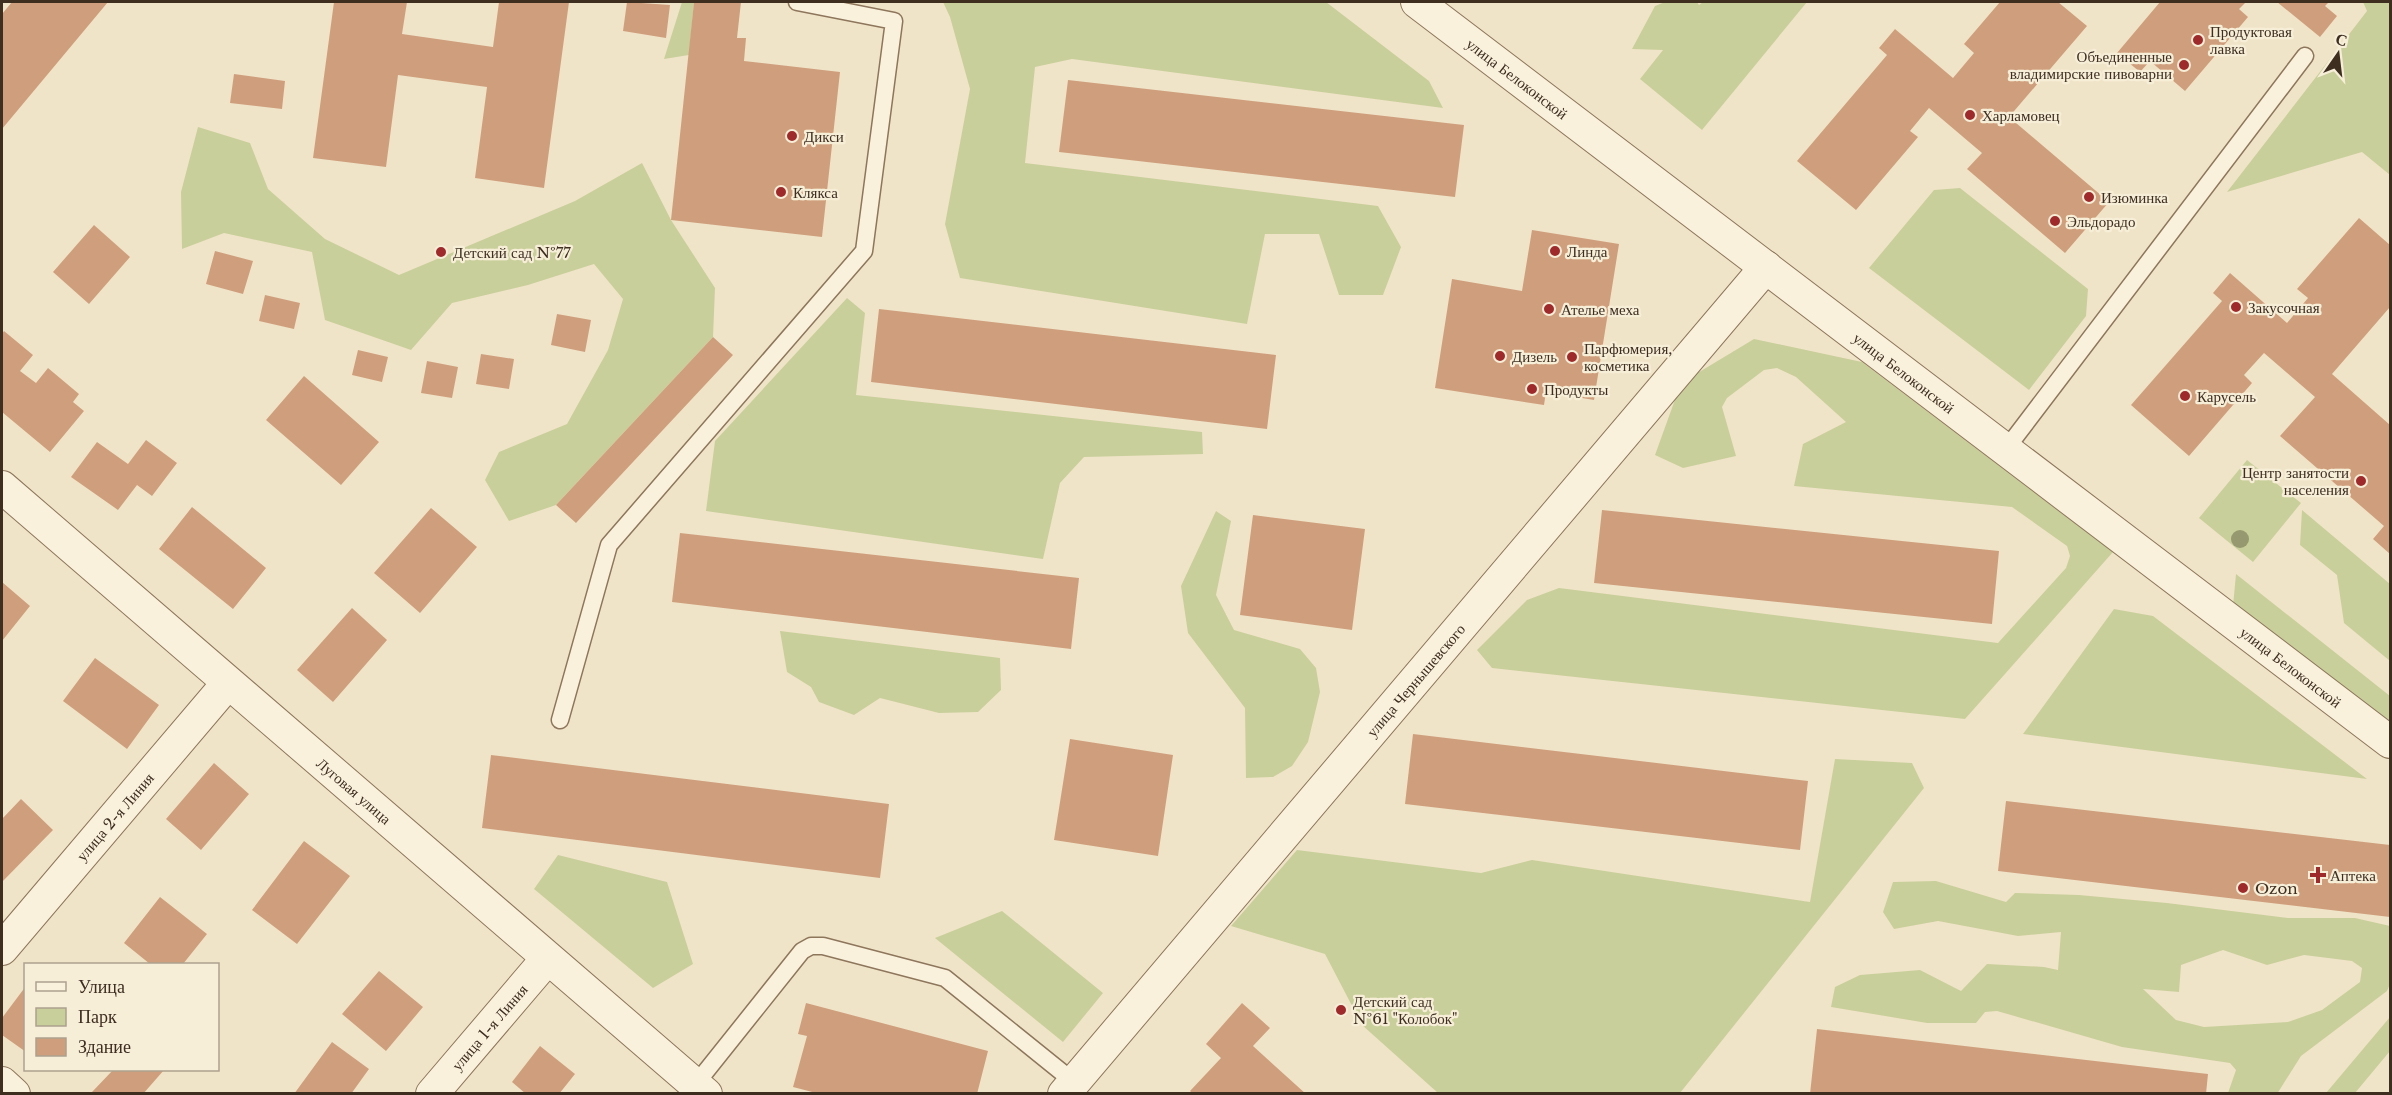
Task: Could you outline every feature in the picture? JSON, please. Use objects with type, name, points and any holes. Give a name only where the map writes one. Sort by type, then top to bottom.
[{"type":"street","name":"улица Белоконской","points":[[1417,2],[2391,742]]},
{"type":"street","name":"улица Чернышевского","points":[[1069,1088],[1766,267]]},
{"type":"street","name":"Луговая улица","points":[[2,487],[700,1089]]},
{"type":"street","name":"улица 2-я Линия","points":[[2,949],[228,683]]},
{"type":"street","name":"улица 1-я Линия","points":[[432,1094],[547,959]]},
{"type":"street","points":[[2,1083],[14,1094]]},
{"type":"lane","points":[[560,720],[609,545],[864,251],[894,21],[797,2]]},
{"type":"lane","points":[[2006,449],[2305,56]]},
{"type":"lane","points":[[700,1089],[802,951],[811,946],[823,946],[945,978],[1069,1088]]},
{"type":"green space","points":[[682,2],[694,2],[689,55],[664,59]]},
{"type":"green space","points":[[943,2],[1326,2],[1429,81],[1443,108],[1072,59],[1035,67],[1025,163],[1378,206],[1401,247],[1383,295],[1339,295],[1319,234],[1265,234],[1247,324],[960,278],[945,224],[970,89],[950,17]]},
{"type":"green space","points":[[1665,2],[1697,2],[1699,5],[1703,2],[1807,2],[1702,130],[1640,79],[1663,50],[1632,49],[1655,6]]},
{"type":"green space","points":[[2363,2],[2390,2],[2390,175],[2362,152],[2227,192],[2367,11]]},
{"type":"green space","points":[[198,127],[250,143],[268,189],[325,239],[399,275],[575,201],[642,163],[671,220],[715,288],[713,337],[556,505],[509,521],[485,480],[499,452],[567,424],[608,350],[623,299],[594,264],[528,285],[452,303],[411,350],[325,320],[312,252],[224,233],[182,249],[181,192]]},
{"type":"green space","points":[[1960,188],[2088,289],[2086,316],[2029,390],[1869,268],[1934,190]]},
{"type":"green space","points":[[847,298],[865,313],[856,395],[1202,432],[1203,454],[1084,457],[1060,483],[1043,559],[706,511],[715,441]]},
{"type":"green space","points":[[1754,339],[1862,362],[2113,552],[1965,719],[1492,668],[1477,650],[1527,600],[1559,588],[1998,643],[2066,568],[2070,556],[2067,546],[2012,507],[1794,486],[1803,444],[1846,422],[1796,377],[1777,368],[1764,370],[1727,398],[1722,407],[1736,456],[1683,468],[1655,455],[1681,383]]},
{"type":"green space","points":[[2247,460],[2301,503],[2253,562],[2199,518]]},
{"type":"green space","points":[[2302,510],[2390,584],[2390,661],[2344,623],[2337,575],[2300,545]]},
{"type":"green space","points":[[1216,511],[1231,521],[1216,595],[1234,630],[1300,649],[1316,668],[1320,692],[1308,742],[1292,766],[1273,777],[1246,778],[1245,708],[1188,633],[1181,586]]},
{"type":"green space","points":[[2236,574],[2390,696],[2390,721],[2233,606]]},
{"type":"green space","points":[[2114,609],[2153,616],[2367,779],[2023,734]]},
{"type":"green space","points":[[780,631],[1000,658],[1001,690],[978,712],[939,713],[880,698],[854,715],[819,702],[811,687],[787,672]]},
{"type":"green space","points":[[1835,759],[1912,763],[1924,788],[1680,1093],[1438,1093],[1362,1025],[1325,954],[1231,926],[1297,850],[1481,873],[1532,860],[1810,902]]},
{"type":"green space","points":[[558,855],[667,882],[693,964],[653,988],[534,889]]},
{"type":"green space","points":[[1936,881],[2006,902],[2015,893],[2079,895],[2288,918],[2355,918],[2390,926],[2390,984],[2387,991],[2301,1056],[2277,1094],[2228,1093],[2236,1070],[2230,1063],[2122,1047],[1997,1011],[1985,1012],[1976,1023],[1927,1023],[1831,1007],[1835,987],[1860,975],[1920,970],[1961,991],[1987,964],[2044,967],[2058,970],[2061,932],[2018,936],[1938,921],[1894,929],[1883,912],[1893,882]],"holes":[[[2223,950],[2267,965],[2304,955],[2352,961],[2362,968],[2360,982],[2322,1010],[2288,1022],[2204,1027],[2176,1020],[2143,989],[2179,992],[2181,965]]]},
{"type":"green space","points":[[1002,911],[1103,993],[1063,1042],[935,938]]},
{"type":"green space","points":[[2390,1017],[2390,1051],[2355,1093],[2326,1093]]},
{"type":"building","points":[[12,2],[108,2],[2,129],[2,14]]},
{"type":"building","points":[[334,2],[407,2],[402,34],[493,47],[499,2],[569,2],[544,188],[475,178],[487,87],[398,75],[386,167],[313,158]]},
{"type":"building","points":[[627,2],[670,5],[666,38],[623,31]]},
{"type":"building","points":[[694,2],[741,2],[737,38],[746,38],[744,61],[840,72],[822,237],[671,220]]},
{"type":"building","points":[[2000,2],[2058,2],[2087,26],[2009,117],[2109,202],[2065,253],[1967,169],[1982,153],[1929,108],[1910,131],[1918,137],[1856,210],[1797,161],[1887,55],[1879,48],[1895,29],[1953,78],[1974,53],[1964,44]]},
{"type":"building","points":[[2160,2],[2246,2],[2239,9],[2248,17],[2185,91],[2150,61],[2140,72],[2117,53]]},
{"type":"building","points":[[2277,2],[2329,2],[2325,6],[2337,16],[2320,37]]},
{"type":"building","points":[[234,74],[285,81],[282,109],[230,103]]},
{"type":"building","points":[[1068,80],[1464,125],[1455,197],[1059,152]]},
{"type":"building","points":[[2359,218],[2390,245],[2390,307],[2332,374],[2390,425],[2390,554],[2373,539],[2384,526],[2280,436],[2315,397],[2264,353],[2244,375],[2252,383],[2189,456],[2131,405],[2222,301],[2213,293],[2230,273],[2287,323],[2308,298],[2297,289]]},
{"type":"building","points":[[94,225],[130,257],[89,304],[53,272]]},
{"type":"building","points":[[1532,230],[1619,244],[1594,400],[1546,392],[1544,405],[1435,388],[1452,279],[1522,291]]},
{"type":"building","points":[[215,251],[253,261],[243,294],[206,284]]},
{"type":"building","points":[[265,295],[300,303],[294,329],[259,321]]},
{"type":"building","points":[[879,309],[1276,355],[1267,429],[871,382]]},
{"type":"building","points":[[557,314],[591,320],[585,352],[551,345]]},
{"type":"building","points":[[4,331],[33,355],[20,371],[36,383],[48,368],[79,394],[73,402],[84,411],[50,452],[2,412],[2,334]]},
{"type":"building","points":[[713,337],[733,355],[576,523],[556,505]]},
{"type":"building","points":[[358,350],[388,357],[382,382],[352,375]]},
{"type":"building","points":[[481,354],[514,359],[509,389],[476,384]]},
{"type":"building","points":[[427,361],[458,367],[452,398],[421,393]]},
{"type":"building","points":[[304,376],[379,442],[341,485],[266,420]]},
{"type":"building","points":[[146,440],[177,463],[152,496],[137,485],[118,510],[71,477],[97,442],[128,464]]},
{"type":"building","points":[[192,507],[266,568],[233,609],[159,549]]},
{"type":"building","points":[[431,508],[477,547],[420,613],[374,573]]},
{"type":"building","points":[[1602,510],[1999,551],[1992,624],[1594,583]]},
{"type":"building","points":[[1253,515],[1365,529],[1352,630],[1240,615]]},
{"type":"building","points":[[680,533],[1079,578],[1071,649],[672,602]]},
{"type":"building","points":[[2,582],[30,606],[2,641]]},
{"type":"building","points":[[352,608],[387,640],[333,702],[297,670]]},
{"type":"building","points":[[95,658],[159,705],[127,749],[63,701]]},
{"type":"building","points":[[1413,734],[1808,781],[1800,850],[1405,804]]},
{"type":"building","points":[[1070,739],[1173,755],[1158,856],[1054,840]]},
{"type":"building","points":[[491,755],[889,804],[880,878],[482,828]]},
{"type":"building","points":[[214,763],[249,794],[201,850],[166,819]]},
{"type":"building","points":[[21,799],[53,830],[2,882],[2,819]]},
{"type":"building","points":[[2006,801],[2390,845],[2390,917],[1998,871]]},
{"type":"building","points":[[304,841],[350,876],[297,944],[252,910]]},
{"type":"building","points":[[160,897],[207,934],[184,963],[149,963],[124,943]]},
{"type":"building","points":[[379,971],[423,1007],[386,1051],[342,1014]]},
{"type":"building","points":[[24,989],[24,1051],[2,1035],[2,1018]]},
{"type":"building","points":[[806,1003],[988,1051],[977,1094],[820,1094],[793,1087],[807,1036],[798,1034]]},
{"type":"building","points":[[1242,1003],[1270,1028],[1253,1046],[1306,1094],[1193,1094],[1190,1091],[1221,1058],[1206,1044]]},
{"type":"building","points":[[1817,1029],[2208,1074],[2206,1094],[1810,1094]]},
{"type":"building","points":[[332,1042],[369,1069],[351,1094],[294,1094]]},
{"type":"building","points":[[540,1046],[575,1074],[559,1094],[526,1094],[512,1082]]},
{"type":"building","points":[[112,1071],[163,1071],[143,1094],[94,1094],[92,1092]]},
{"type":"place","name":"Продуктовая лавка","points":[[2198,40]]},
{"type":"place","name":"Объединенные владимирские пивоварни","points":[[2184,65]]},
{"type":"place","name":"Харламовец","points":[[1970,115]]},
{"type":"place","name":"Дикси","points":[[792,136]]},
{"type":"place","name":"Клякса","points":[[781,192]]},
{"type":"place","name":"Изюминка","points":[[2089,197]]},
{"type":"place","name":"Эльдорадо","points":[[2055,221]]},
{"type":"place","name":"Линда","points":[[1555,251]]},
{"type":"place","name":"Детский сад №77","points":[[441,252]]},
{"type":"place","name":"Закусочная","points":[[2236,307]]},
{"type":"place","name":"Ателье меха","points":[[1549,309]]},
{"type":"place","name":"Дизель","points":[[1500,356]]},
{"type":"place","name":"Парфюмерия, косметика","points":[[1572,357]]},
{"type":"place","name":"Продукты","points":[[1532,389]]},
{"type":"place","name":"Карусель","points":[[2185,396]]},
{"type":"place","name":"Центр занятости населения","points":[[2361,481]]},
{"type":"place","name":"Аптека","points":[[2318,875]]},
{"type":"place","name":"Ozon","points":[[2243,888]]},
{"type":"place","name":"Детский сад №61 \"Колобок\"","points":[[1341,1010]]}]
